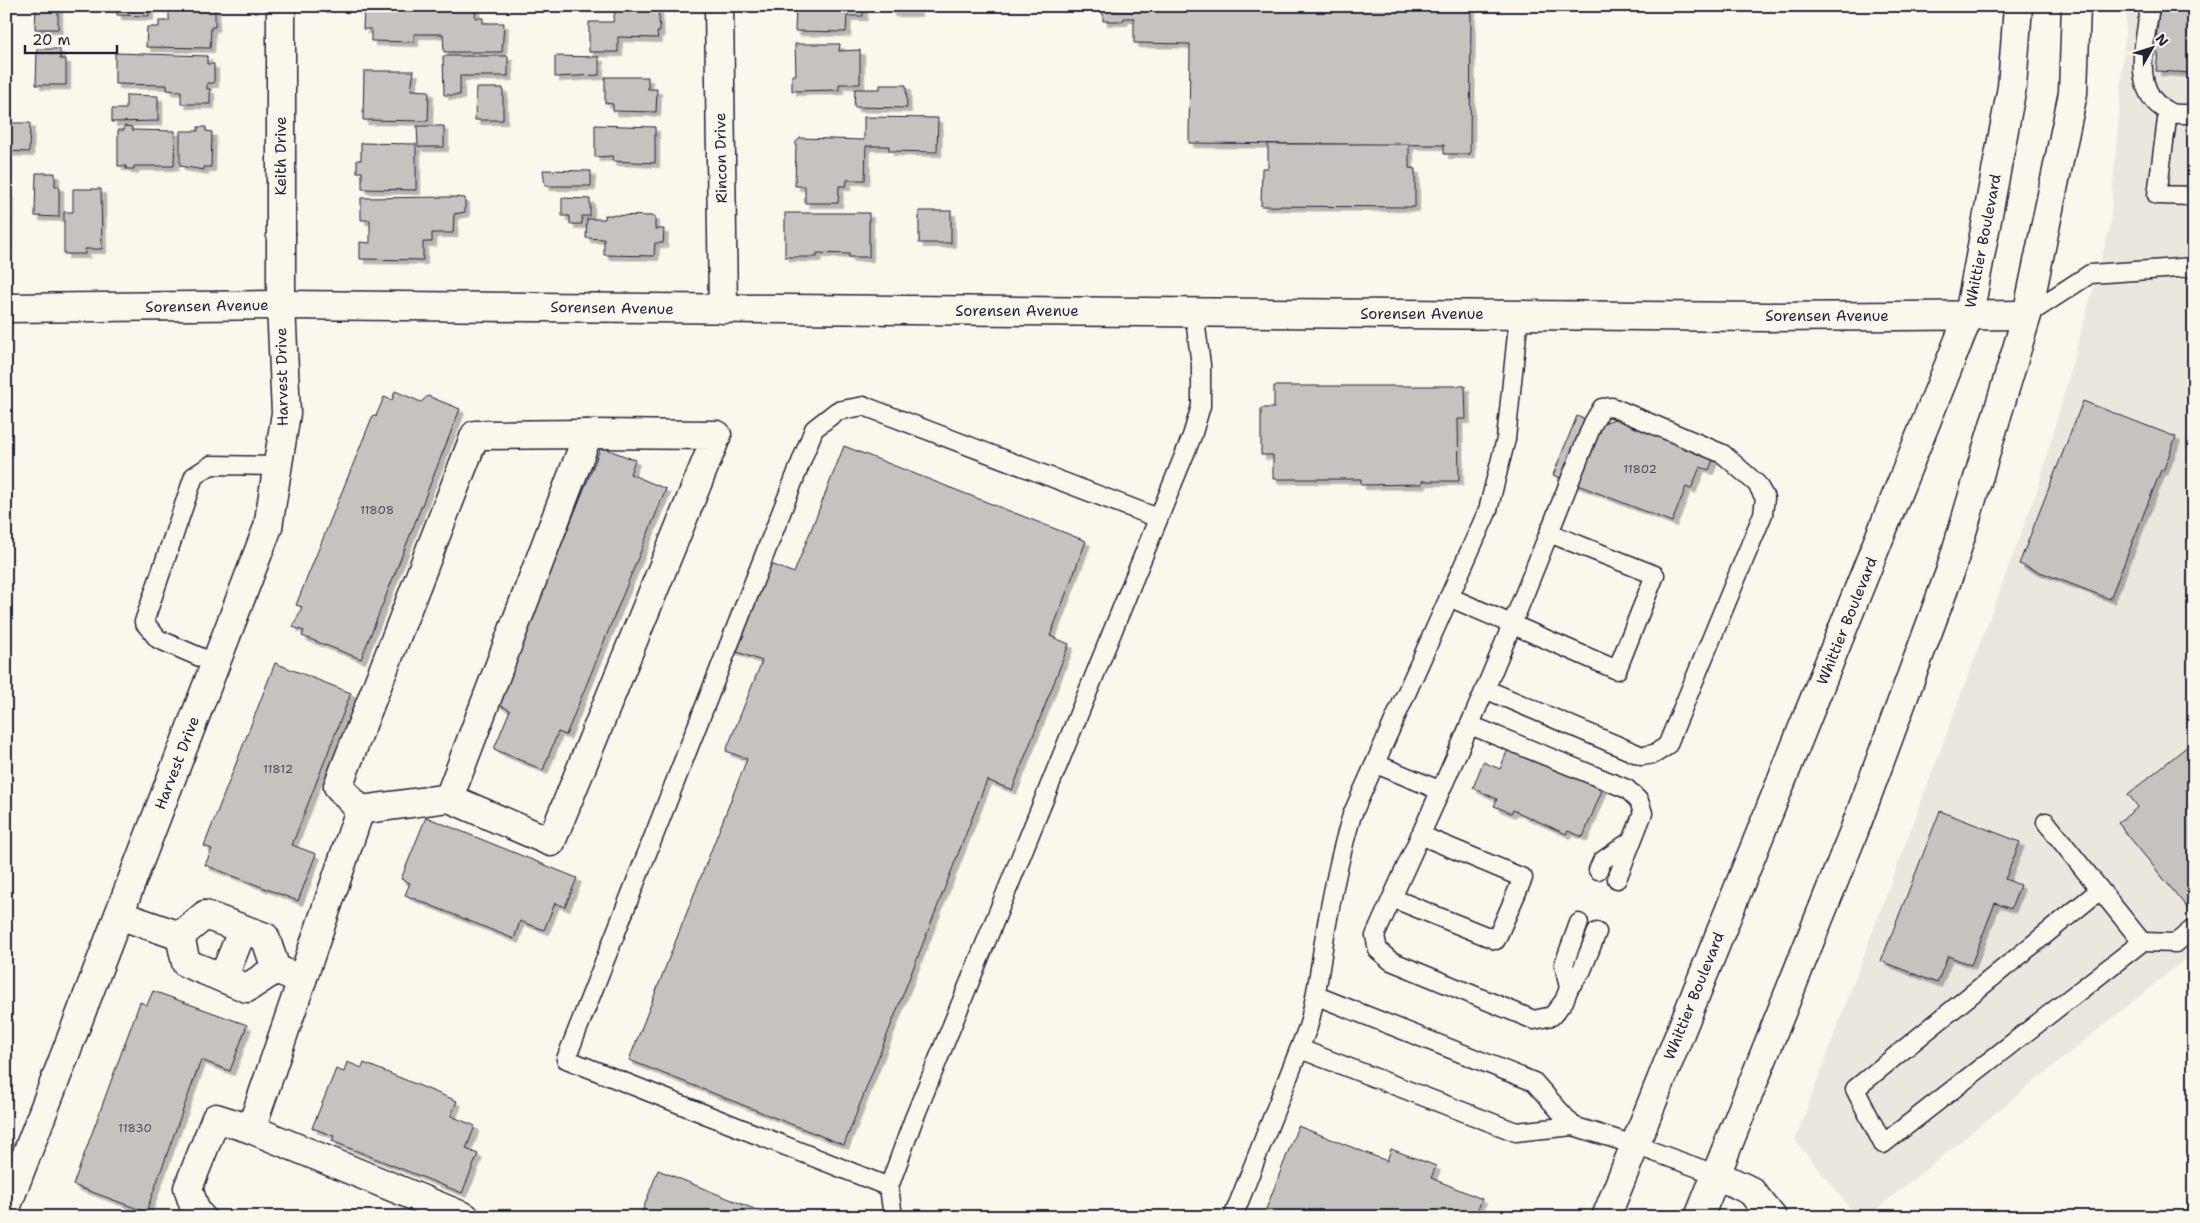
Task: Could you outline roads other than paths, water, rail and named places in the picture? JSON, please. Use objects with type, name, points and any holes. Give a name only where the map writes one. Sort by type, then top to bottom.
[{"type":"street","name":"Keith Drive","points":[[281,6],[281,305]]},
{"type":"street","name":"Rincon Drive","points":[[719,6],[723,309]]},
{"type":"street","name":"Whittier Boulevard","points":[[1606,1217],[1969,315],[2012,87],[2018,6]]},
{"type":"street","points":[[1699,1217],[1854,831],[1918,664],[1950,572],[2027,315],[2073,93],[2076,6]]},
{"type":"street","name":"Sorensen Avenue","points":[[6,308],[281,305],[1519,315],[2027,315]]},
{"type":"street","name":"Harvest Drive","points":[[6,1208],[268,527],[286,413],[281,305]]},
{"type":"street","points":[[449,798],[588,434]]},
{"type":"street","points":[[475,435],[717,435],[551,842],[449,798],[360,810],[338,786],[475,435]]},
{"type":"street","points":[[250,1129],[360,810]]},
{"type":"street","points":[[119,915],[180,936]]},
{"type":"street","points":[[180,936],[205,916],[243,929],[265,937],[276,969],[302,980]]},
{"type":"street","points":[[223,978],[243,929]]},
{"type":"street","points":[[180,936],[186,962],[247,988],[276,969]]},
{"type":"street","points":[[201,1217],[196,1212],[188,1188],[216,1118],[250,1129],[465,1217]]},
{"type":"street","points":[[1715,1174],[1752,1191],[1772,1217]]},
{"type":"lane","points":[[2150,6],[2143,79],[2152,100],[2168,112],[2194,114]]},
{"type":"lane","points":[[2168,112],[2157,195],[2194,196]]},
{"type":"lane","points":[[2027,315],[2090,274],[2194,268]]},
{"type":"lane","points":[[893,1217],[889,1187],[913,1121],[1192,436],[1201,406],[1202,365],[1194,312]]},
{"type":"lane","points":[[1233,1217],[1300,1049],[1317,996],[1325,936],[1341,852],[1352,814],[1488,510],[1498,478],[1506,439],[1519,315]]},
{"type":"lane","points":[[889,1187],[566,1059],[814,429],[837,411],[864,406],[1158,518]]},
{"type":"lane","points":[[1485,689],[1642,756],[1654,754],[1667,746],[1763,514],[1765,498],[1757,484],[1723,454],[1612,407],[1602,408],[1593,423],[1470,725],[1439,790],[1375,936],[1378,950],[1391,961],[1534,1020],[1552,1016],[1564,1001],[1569,988],[1582,970],[1597,932]]},
{"type":"lane","points":[[216,664],[158,639],[144,622],[194,476],[211,465],[278,466]]},
{"type":"lane","points":[[1449,598],[1617,670],[1655,575],[1548,533]]},
{"type":"lane","points":[[1470,725],[1627,789],[1639,801],[1642,813],[1617,879]]},
{"type":"lane","points":[[1376,764],[1439,790]]},
{"type":"lane","points":[[2046,822],[2142,942]]},
{"type":"lane","points":[[1392,898],[1496,940],[1523,878],[1420,835]]},
{"type":"lane","points":[[1598,870],[1602,861],[1632,840]]},
{"type":"lane","points":[[2100,890],[1855,1089],[1883,1144],[2142,942],[2176,943],[2194,928]]},
{"type":"lane","points":[[1569,988],[1564,964],[1579,923]]},
{"type":"lane","points":[[1317,996],[1534,1082],[1573,1126]]},
{"type":"lane","points":[[1300,1049],[1516,1132],[1573,1126],[1635,1145],[1715,1174]]}]
